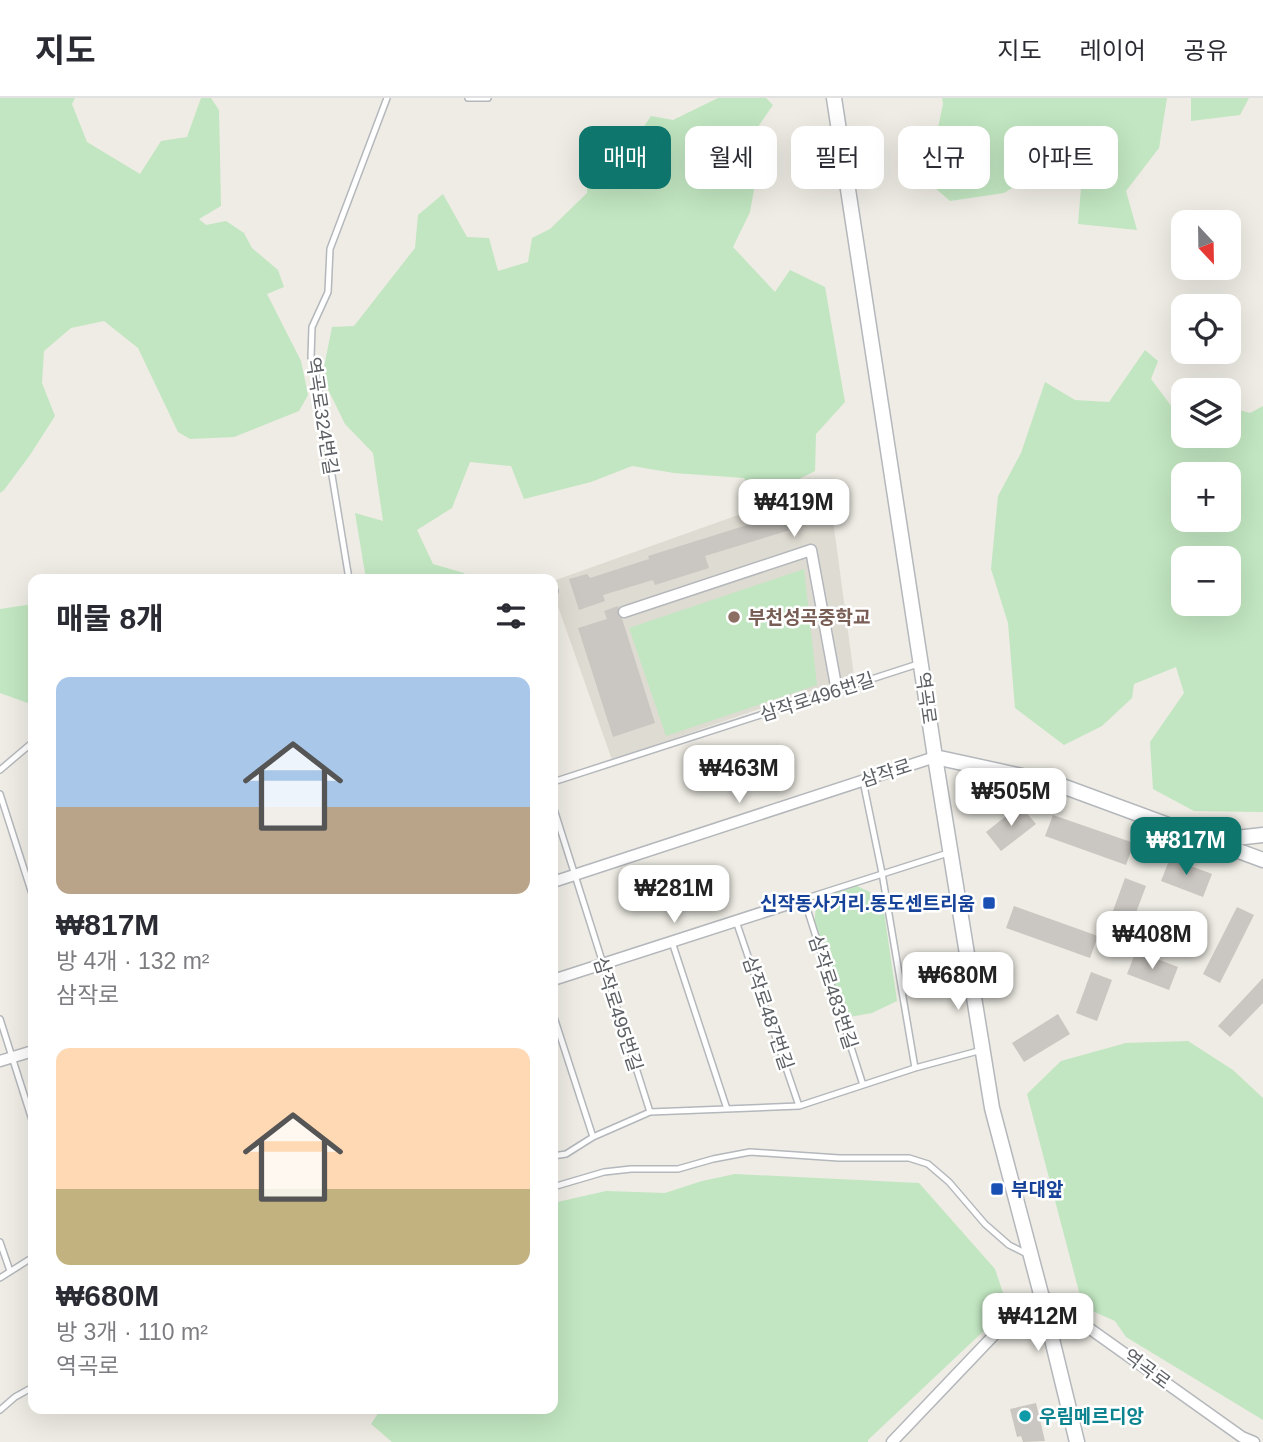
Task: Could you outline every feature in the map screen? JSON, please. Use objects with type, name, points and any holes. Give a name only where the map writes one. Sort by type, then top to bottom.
[{"type":"street","name":"역곡로","points":[[834,98],[992,1108],[1077,1442]]},
{"type":"street","points":[[624,612],[811,550],[836,691]]},
{"type":"street","name":"삼작로","points":[[558,880],[935,757],[1065,787],[1213,841],[1263,835]]},
{"type":"street","points":[[1213,841],[1263,860]]},
{"type":"street","points":[[558,978],[804,899]]},
{"type":"street","points":[[0,1061],[28,1052]]},
{"type":"street","name":"역곡로","points":[[1041,1294],[1242,1437],[1254,1442]]},
{"type":"street","points":[[892,1442],[1016,1313],[1041,1294]]},
{"type":"lane","name":"역곡로324번길","points":[[348,574],[323,406],[311,356],[312,327],[328,292],[330,249],[387,98]]},
{"type":"lane","points":[[468,98],[488,98]]},
{"type":"lane","name":"삼작로496번길","points":[[558,780],[921,663]]},
{"type":"lane","points":[[0,770],[28,746]]},
{"type":"lane","points":[[863,781],[882,873],[915,1068]]},
{"type":"lane","points":[[0,794],[28,881]]},
{"type":"lane","points":[[558,822],[574,875]]},
{"type":"lane","points":[[804,899],[951,852]]},
{"type":"lane","name":"삼작로495번길","points":[[574,875],[650,1112]]},
{"type":"lane","name":"삼작로483번길","points":[[804,899],[863,1085]]},
{"type":"lane","name":"삼작로487번길","points":[[736,920],[799,1106]]},
{"type":"lane","points":[[671,942],[726,1109]]},
{"type":"lane","points":[[0,1019],[28,1106]]},
{"type":"lane","points":[[558,1029],[593,1137]]},
{"type":"lane","points":[[558,1155],[566,1154],[593,1137],[650,1112],[799,1106],[915,1068],[982,1050]]},
{"type":"lane","points":[[558,1185],[604,1172],[678,1169],[750,1152],[839,1158],[909,1158],[934,1168],[985,1224],[1009,1245],[1031,1256]]},
{"type":"lane","points":[[0,1242],[10,1270]]},
{"type":"lane","points":[[0,1278],[28,1260]]},
{"type":"lane","points":[[0,1410],[28,1390]]},
{"type":"shaded area","points":[[828,483],[854,676],[612,760],[558,606],[558,579]]},
{"type":"green space","points":[[0,98],[75,98],[72,104],[87,142],[140,174],[161,141],[187,137],[201,98],[211,98],[219,110],[221,206],[199,219],[206,225],[226,221],[244,233],[252,248],[278,270],[284,287],[267,294],[301,361],[308,395],[299,411],[234,437],[190,439],[178,432],[138,348],[104,321],[71,328],[44,351],[42,383],[55,416],[30,455],[0,493]]},
{"type":"green space","points":[[718,98],[766,98],[773,105],[759,126],[685,126],[685,189],[754,189],[750,212],[733,247],[775,292],[790,270],[825,287],[845,402],[816,434],[815,471],[757,500],[744,478],[674,473],[632,466],[591,482],[524,499],[511,466],[470,462],[452,508],[417,530],[433,564],[465,574],[365,574],[355,513],[383,521],[373,453],[345,424],[322,377],[332,327],[354,326],[415,248],[418,215],[443,194],[467,237],[489,238],[498,271],[528,262],[532,238],[550,229],[587,193],[587,189],[671,189],[671,126],[644,126],[651,116],[673,120]]},
{"type":"green space","points":[[942,98],[1167,98],[1159,148],[1126,191],[1137,230],[1078,224],[1081,189],[1118,189],[1118,126],[1004,126],[1004,189],[1010,189],[1004,193],[950,201],[936,189],[990,189],[990,126],[938,126]]},
{"type":"green space","points":[[1191,98],[1249,98],[1240,115],[1191,121]]},
{"type":"green space","points":[[1145,350],[1158,361],[1151,379],[1171,406],[1171,448],[1241,448],[1241,410],[1250,413],[1263,406],[1263,812],[1194,811],[1153,789],[1150,742],[1184,693],[1176,667],[1134,684],[1132,698],[1102,726],[1064,745],[1015,708],[1008,623],[991,569],[998,496],[1021,453],[1045,382],[1075,400],[1109,402]]},
{"type":"green space","points":[[804,569],[817,685],[666,736],[629,628]]},
{"type":"green space","points":[[28,605],[28,703],[0,693],[0,609]]},
{"type":"green space","points":[[857,886],[882,898],[897,1001],[872,1013],[844,1018],[814,924],[817,899]]},
{"type":"green space","points":[[1188,1041],[1233,1070],[1263,1098],[1263,1420],[1126,1337],[1115,1321],[1083,1307],[1027,1094],[1061,1061],[1126,1043]]},
{"type":"green space","points":[[735,1174],[919,1183],[995,1269],[1008,1308],[868,1442],[392,1442],[371,1424],[378,1414],[558,1414],[558,1202],[606,1191],[665,1193]]},
{"type":"building","points":[[801,501],[804,511],[796,513],[800,527],[705,556],[709,568],[655,585],[653,580],[603,595],[605,601],[579,610],[569,579],[587,574],[590,578],[649,559],[648,556],[795,510],[793,504]]},
{"type":"building","points":[[618,606],[655,723],[613,737],[578,628],[607,619],[604,611]]},
{"type":"building","points":[[1020,805],[1036,824],[1001,851],[986,832]]},
{"type":"building","points":[[1053,815],[1134,843],[1126,865],[1045,836]]},
{"type":"building","points":[[1170,858],[1212,874],[1203,897],[1161,881]]},
{"type":"building","points":[[1125,878],[1146,886],[1131,926],[1110,919]]},
{"type":"building","points":[[1014,906],[1098,936],[1090,958],[1006,928]]},
{"type":"building","points":[[1237,907],[1254,915],[1220,983],[1203,974]]},
{"type":"building","points":[[1136,951],[1178,967],[1169,990],[1127,974]]},
{"type":"building","points":[[1091,972],[1112,980],[1097,1021],[1076,1013]]},
{"type":"building","points":[[1263,978],[1263,1003],[1230,1037],[1218,1026]]},
{"type":"building","points":[[1058,1014],[1070,1034],[1024,1062],[1012,1043]]},
{"type":"building","name":"우림메르디앙","points":[[1036,1403],[1045,1441],[1023,1442],[1021,1436],[1017,1437],[1010,1409]]},
{"type":"place","name":"부천성곡중학교","points":[[734,617]]},
{"type":"place","name":"신작동사거리.동도센트리움","points":[[989,903]]},
{"type":"place","name":"부대앞","points":[[997,1189]]},
{"type":"place","name":"우림메르디앙","points":[[1025,1416]]}]
